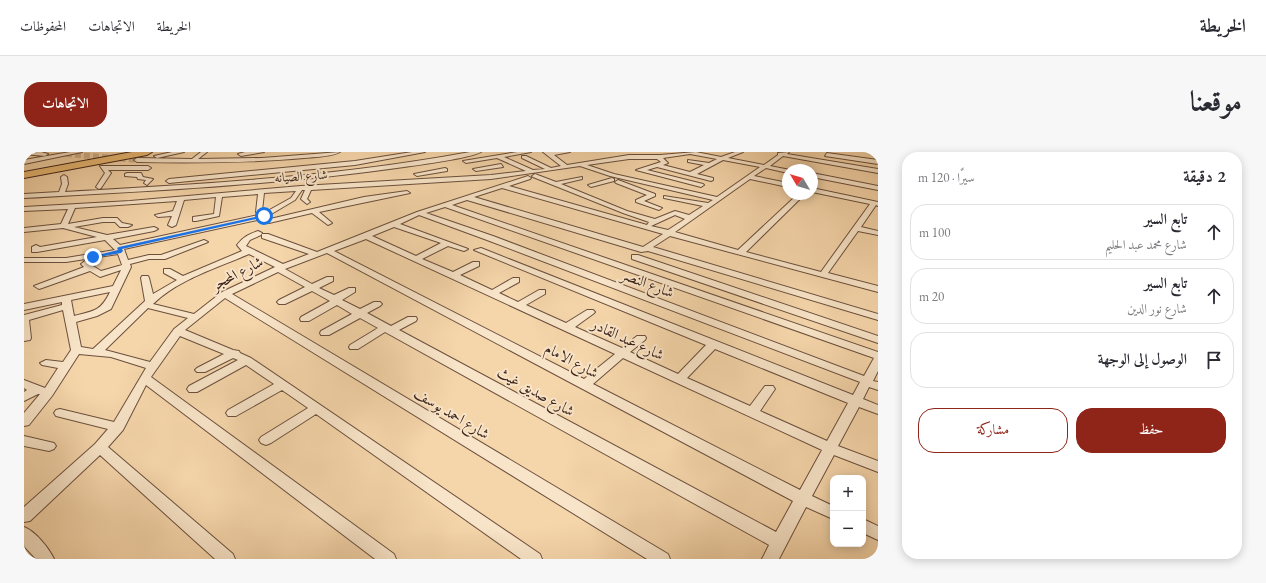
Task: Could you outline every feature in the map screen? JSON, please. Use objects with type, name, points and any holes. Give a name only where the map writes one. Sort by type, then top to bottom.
[{"type":"highway","points":[[24,170],[118,152]]},
{"type":"highway","points":[[24,175],[147,152]]},
{"type":"street","points":[[24,152],[66,154]]},
{"type":"street","points":[[24,162],[79,152]]},
{"type":"street","points":[[164,161],[181,152]]},
{"type":"street","points":[[181,152],[137,160],[164,161],[194,165],[336,152],[342,157]]},
{"type":"street","points":[[194,165],[204,152]]},
{"type":"street","points":[[222,156],[261,152]]},
{"type":"street","points":[[375,152],[402,168],[415,172],[428,181]]},
{"type":"street","points":[[24,196],[209,178],[386,158],[422,152]]},
{"type":"street","points":[[99,189],[207,186],[402,168],[478,152]]},
{"type":"street","points":[[547,153],[567,152]]},
{"type":"street","points":[[550,169],[629,157],[654,157],[690,152],[782,169]]},
{"type":"street","points":[[691,174],[740,152]]},
{"type":"street","points":[[799,152],[878,162]]},
{"type":"street","points":[[547,153],[566,166]]},
{"type":"street","points":[[617,153],[629,157]]},
{"type":"street","points":[[622,266],[783,153],[878,171]]},
{"type":"street","points":[[323,154],[331,160],[323,162]]},
{"type":"street","points":[[814,160],[819,154]]},
{"type":"street","points":[[230,161],[234,155]]},
{"type":"street","points":[[458,163],[497,156],[526,155],[550,169],[571,174],[595,170]]},
{"type":"street","points":[[497,156],[574,192],[625,212],[656,222]]},
{"type":"street","points":[[830,163],[836,156]]},
{"type":"street","points":[[574,192],[614,177],[666,162],[654,157]]},
{"type":"street","points":[[472,160],[487,167]]},
{"type":"street","points":[[690,160],[710,165]]},
{"type":"street","points":[[438,166],[452,164]]},
{"type":"street","points":[[579,164],[653,194],[641,199],[632,196]]},
{"type":"street","points":[[656,165],[711,179]]},
{"type":"street","points":[[491,177],[474,168],[501,166]]},
{"type":"street","points":[[84,206],[99,189],[108,173],[103,168],[156,168]]},
{"type":"street","points":[[207,186],[210,169]]},
{"type":"street","name":"شارع المحجر","points":[[24,516],[100,447],[118,427],[144,378],[178,331],[225,294],[280,268],[366,236],[419,211],[550,169]]},
{"type":"street","points":[[415,172],[445,170]]},
{"type":"street","points":[[639,170],[701,184]]},
{"type":"street","points":[[332,174],[338,188]]},
{"type":"street","name":"شارع الصيانه","points":[[24,209],[84,206],[304,188],[338,188],[533,174]]},
{"type":"street","points":[[125,175],[141,175],[140,178],[150,179],[147,183]]},
{"type":"street","points":[[818,176],[876,187]]},
{"type":"street","points":[[62,192],[65,184],[64,177]]},
{"type":"street","points":[[614,177],[718,199]]},
{"type":"street","points":[[748,177],[782,184]]},
{"type":"street","points":[[555,184],[580,178]]},
{"type":"street","points":[[500,186],[740,253],[878,289]]},
{"type":"street","points":[[867,195],[876,187]]},
{"type":"street","points":[[24,266],[28,260],[78,259],[264,216],[293,199],[304,188],[308,193],[304,199],[307,202]]},
{"type":"street","points":[[670,188],[664,197],[709,205]]},
{"type":"street","points":[[261,191],[259,212],[269,221],[369,198],[407,193]]},
{"type":"street","points":[[818,191],[876,203],[856,228],[823,275]]},
{"type":"street","points":[[196,219],[217,215],[219,195]]},
{"type":"street","points":[[466,197],[492,206],[646,249],[878,317]]},
{"type":"street","points":[[172,225],[181,198]]},
{"type":"street","points":[[641,199],[639,200],[640,202],[659,208]]},
{"type":"street","points":[[740,253],[796,200]]},
{"type":"street","points":[[444,204],[878,356]]},
{"type":"street","points":[[65,226],[72,206]]},
{"type":"street","points":[[314,211],[328,222]]},
{"type":"street","name":"شارع النصر","points":[[419,211],[870,383]]},
{"type":"street","points":[[158,215],[176,213]]},
{"type":"street","points":[[644,226],[675,213],[690,218]]},
{"type":"street","points":[[26,240],[27,230],[106,220],[117,220],[120,225],[128,225]]},
{"type":"street","points":[[394,224],[464,249]]},
{"type":"street","points":[[65,226],[108,238],[120,250],[126,265],[118,288],[108,307],[94,314],[71,320]]},
{"type":"street","points":[[856,228],[878,233]]},
{"type":"street","points":[[36,247],[35,250],[154,230]]},
{"type":"street","name":"شارع الامام","points":[[249,251],[241,245],[243,241],[261,234],[321,252],[830,512]]},
{"type":"street","name":"شارع عبد القادر","points":[[366,236],[830,448],[878,467]]},
{"type":"street","points":[[78,259],[100,274],[149,257],[162,257],[204,242]]},
{"type":"street","points":[[417,258],[448,243]]},
{"type":"street","points":[[478,250],[878,410]]},
{"type":"street","points":[[96,352],[158,294],[183,280],[249,251]]},
{"type":"street","name":"شارع صديق غيث","points":[[249,251],[360,314],[779,542]]},
{"type":"street","points":[[635,257],[878,340]]},
{"type":"street","points":[[523,268],[542,258]]},
{"type":"street","points":[[454,275],[476,264]]},
{"type":"street","points":[[39,286],[68,280],[90,268]]},
{"type":"street","points":[[167,272],[183,280]]},
{"type":"street","points":[[145,278],[148,303]]},
{"type":"street","points":[[282,302],[330,279]]},
{"type":"street","points":[[492,293],[516,280]]},
{"type":"street","points":[[26,338],[24,318],[67,302],[118,288]]},
{"type":"street","points":[[305,319],[352,290]]},
{"type":"street","points":[[519,305],[542,292]]},
{"type":"street","name":"شارع احمد يوسف","points":[[225,294],[662,559]]},
{"type":"street","points":[[24,301],[34,304]]},
{"type":"street","points":[[24,307],[34,304],[67,302]]},
{"type":"street","points":[[24,422],[39,404],[43,391],[66,366],[76,350],[67,302]]},
{"type":"street","points":[[148,303],[196,317]]},
{"type":"street","points":[[325,333],[377,304]]},
{"type":"street","points":[[568,327],[590,312]]},
{"type":"street","points":[[354,347],[412,319]]},
{"type":"street","points":[[178,331],[247,360],[534,559]]},
{"type":"street","points":[[584,385],[641,338]]},
{"type":"street","points":[[680,379],[713,344]]},
{"type":"street","points":[[76,350],[112,354],[152,366]]},
{"type":"street","points":[[201,370],[235,354]]},
{"type":"street","points":[[193,389],[247,360]]},
{"type":"street","points":[[770,559],[855,402],[870,383],[878,360]]},
{"type":"street","points":[[46,363],[66,366]]},
{"type":"street","points":[[144,378],[388,559]]},
{"type":"street","points":[[24,384],[43,391]]},
{"type":"street","points":[[232,413],[283,384]]},
{"type":"street","points":[[753,412],[769,389]]},
{"type":"street","points":[[24,397],[43,391]]},
{"type":"street","points":[[24,413],[39,404]]},
{"type":"street","points":[[266,440],[317,408]]},
{"type":"street","points":[[60,413],[118,427]]},
{"type":"street","points":[[24,441],[49,446]]},
{"type":"street","points":[[100,447],[227,559]]},
{"type":"street","points":[[866,527],[878,533]]},
{"type":"street","points":[[24,534],[46,559]]},
{"type":"tunnel","points":[[66,154],[137,160]]},
{"type":"route","points":[[93,257],[121,251],[119,248],[264,216]]}]
